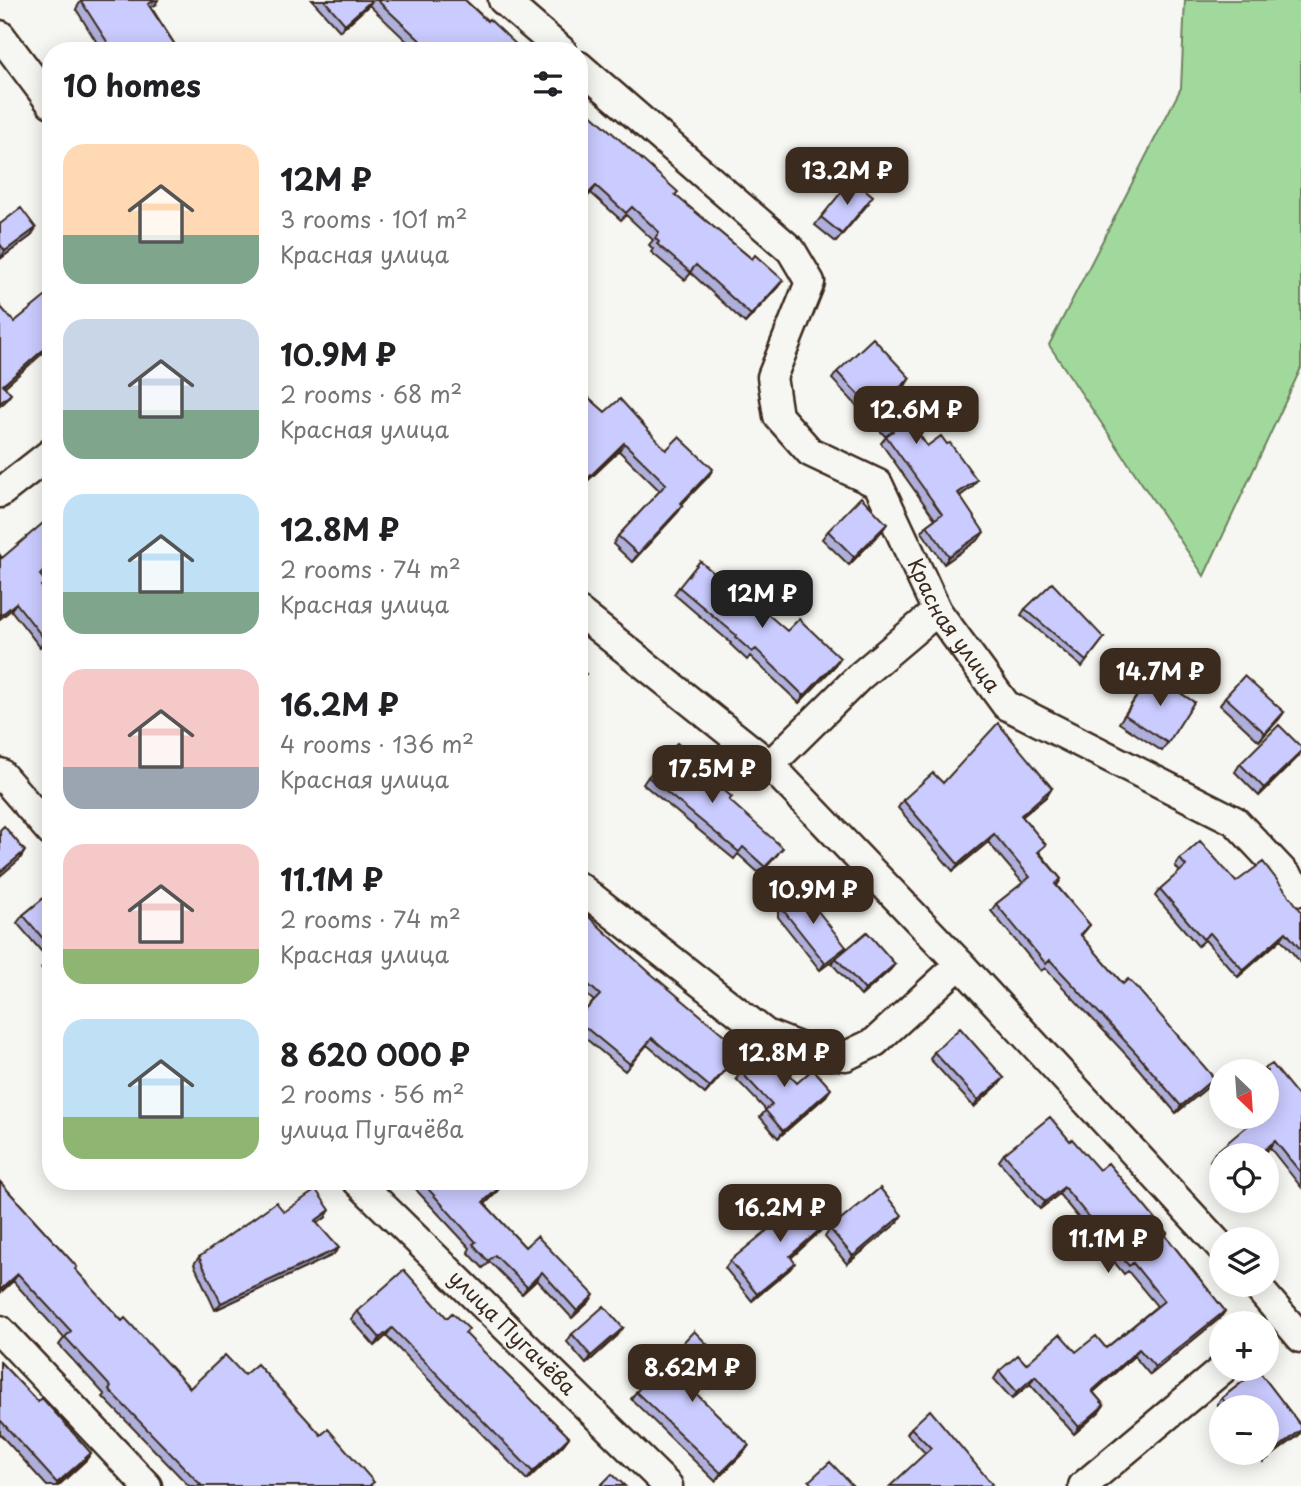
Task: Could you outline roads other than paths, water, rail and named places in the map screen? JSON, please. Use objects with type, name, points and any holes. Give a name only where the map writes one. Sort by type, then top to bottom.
[{"type":"street","points":[[503,0],[552,42]]},
{"type":"street","points":[[0,35],[42,91]]},
{"type":"street","name":"Красная улица","points":[[588,74],[791,250],[810,282],[772,377],[778,416],[810,452],[878,484],[937,611],[1006,705],[1235,821],[1301,891]]},
{"type":"street","points":[[0,493],[42,461]]},
{"type":"street","points":[[770,765],[859,677],[937,611]]},
{"type":"street","points":[[588,619],[770,765],[960,964],[1209,1234]]},
{"type":"street","points":[[0,773],[42,822]]},
{"type":"street","points":[[588,894],[766,1034],[812,1052],[846,1056],[875,1042],[960,964]]},
{"type":"street","name":"улица Пугачёва","points":[[366,1190],[668,1486]]},
{"type":"street","points":[[1264,1297],[1285,1329]]},
{"type":"street","points":[[0,1330],[147,1486]]},
{"type":"street","points":[[1083,1486],[1209,1381]]}]
